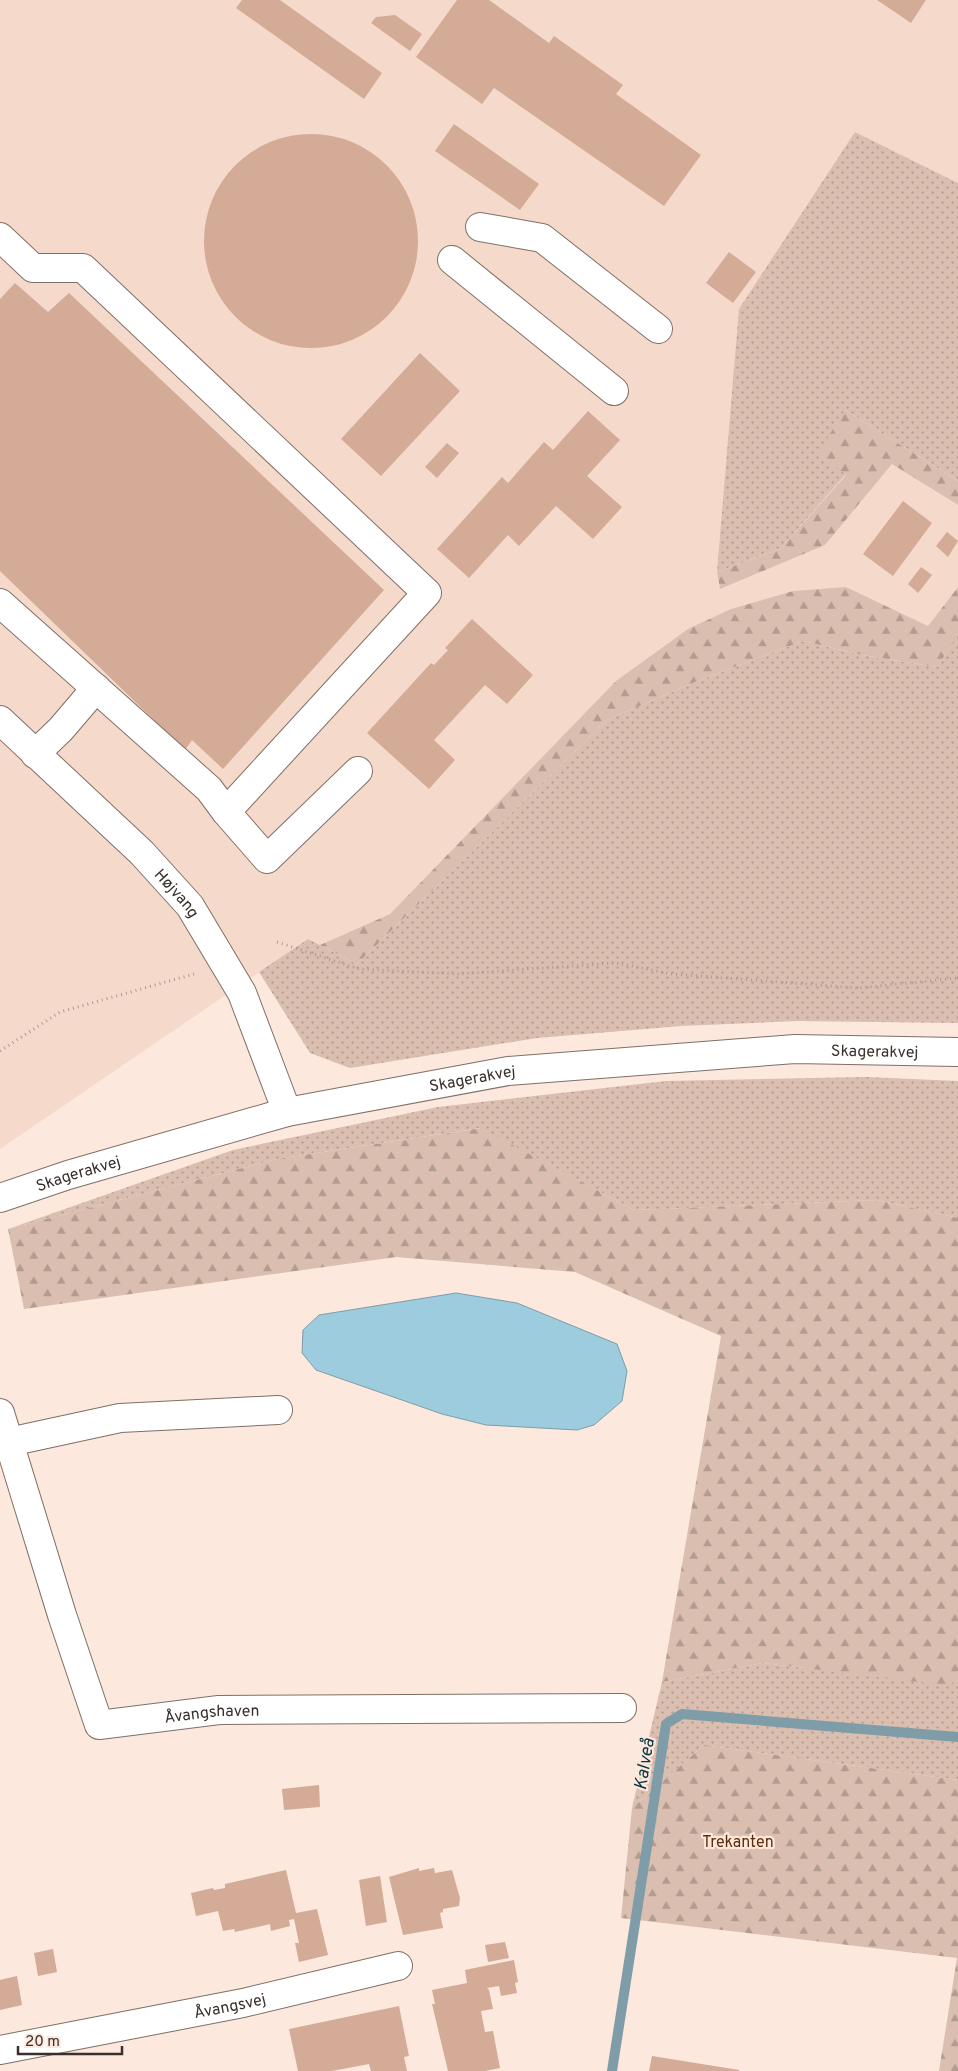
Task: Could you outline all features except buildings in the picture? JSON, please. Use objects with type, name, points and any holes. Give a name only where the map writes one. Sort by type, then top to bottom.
[{"type":"street","points":[[480,227],[542,238],[658,329]]},
{"type":"street","points":[[0,236],[33,268],[83,268],[427,593],[226,812]]},
{"type":"street","points":[[452,260],[614,391]]},
{"type":"street","points":[[0,602],[210,789],[226,812],[267,860],[358,772]]},
{"type":"street","points":[[35,754],[61,729],[96,688]]},
{"type":"street","name":"Højvang","points":[[0,720],[154,866],[190,906],[242,993],[287,1112]]},
{"type":"street","name":"Skagerakvej","points":[[0,1198],[68,1175],[287,1112],[508,1071],[795,1049],[958,1052]]},
{"type":"street","points":[[9,1442],[120,1418],[278,1410]]},
{"type":"street","name":"Åvangshaven","points":[[0,1413],[62,1615],[99,1725],[219,1710],[622,1708]]},
{"type":"street","name":"Åvangsvej","points":[[0,2050],[244,2003],[398,1966]]},
{"type":"path","points":[[277,942],[359,969],[458,974],[616,963],[672,974],[858,988],[958,978]]},
{"type":"path","points":[[0,1051],[60,1012],[226,965]]},
{"type":"shaded area","points":[[0,0],[958,0],[958,183],[855,132],[717,572],[720,589],[825,545],[892,463],[958,505],[958,587],[928,626],[846,587],[793,591],[731,609],[616,681],[390,914],[320,945],[308,939],[0,1149]]},
{"type":"green space","points":[[855,132],[958,183],[958,481],[845,410],[846,474],[780,549],[717,572],[739,309]]},
{"type":"green space","points":[[845,410],[958,481],[958,505],[892,464],[825,545],[720,589],[717,572],[780,549],[846,475],[818,453]]},
{"type":"green space","points":[[846,587],[928,626],[958,587],[958,635],[937,667],[862,655],[803,641],[695,682],[607,720],[357,964],[320,945],[390,914],[616,681],[688,629],[731,609],[793,591]]},
{"type":"green space","points":[[958,635],[958,1023],[797,1021],[681,1026],[537,1038],[350,1068],[310,1053],[259,972],[308,939],[357,964],[607,720],[695,682],[803,641],[862,655],[937,667]]},
{"type":"green space","points":[[866,1077],[958,1081],[958,1218],[877,1200],[634,1210],[480,1128],[277,1159],[8,1229],[233,1150],[438,1107],[666,1081]]},
{"type":"green space","points":[[481,1128],[634,1210],[877,1200],[958,1218],[958,1681],[943,1685],[763,1663],[662,1682],[721,1336],[575,1272],[396,1257],[24,1309],[8,1229],[277,1159]]},
{"type":"green space","points":[[763,1663],[943,1684],[958,1681],[958,1780],[704,1745],[632,1808],[662,1682]]},
{"type":"green space","name":"Trekanten","points":[[704,1745],[958,1780],[958,2071],[939,2071],[957,1958],[621,1918],[632,1808]]},
{"type":"water","points":[[456,1293],[517,1303],[617,1344],[627,1371],[622,1401],[594,1425],[577,1430],[486,1425],[442,1414],[316,1370],[302,1353],[303,1330],[319,1315]]},
{"type":"waterway","name":"Kalveå","points":[[612,2071],[666,1724],[682,1714],[958,1737]]}]
